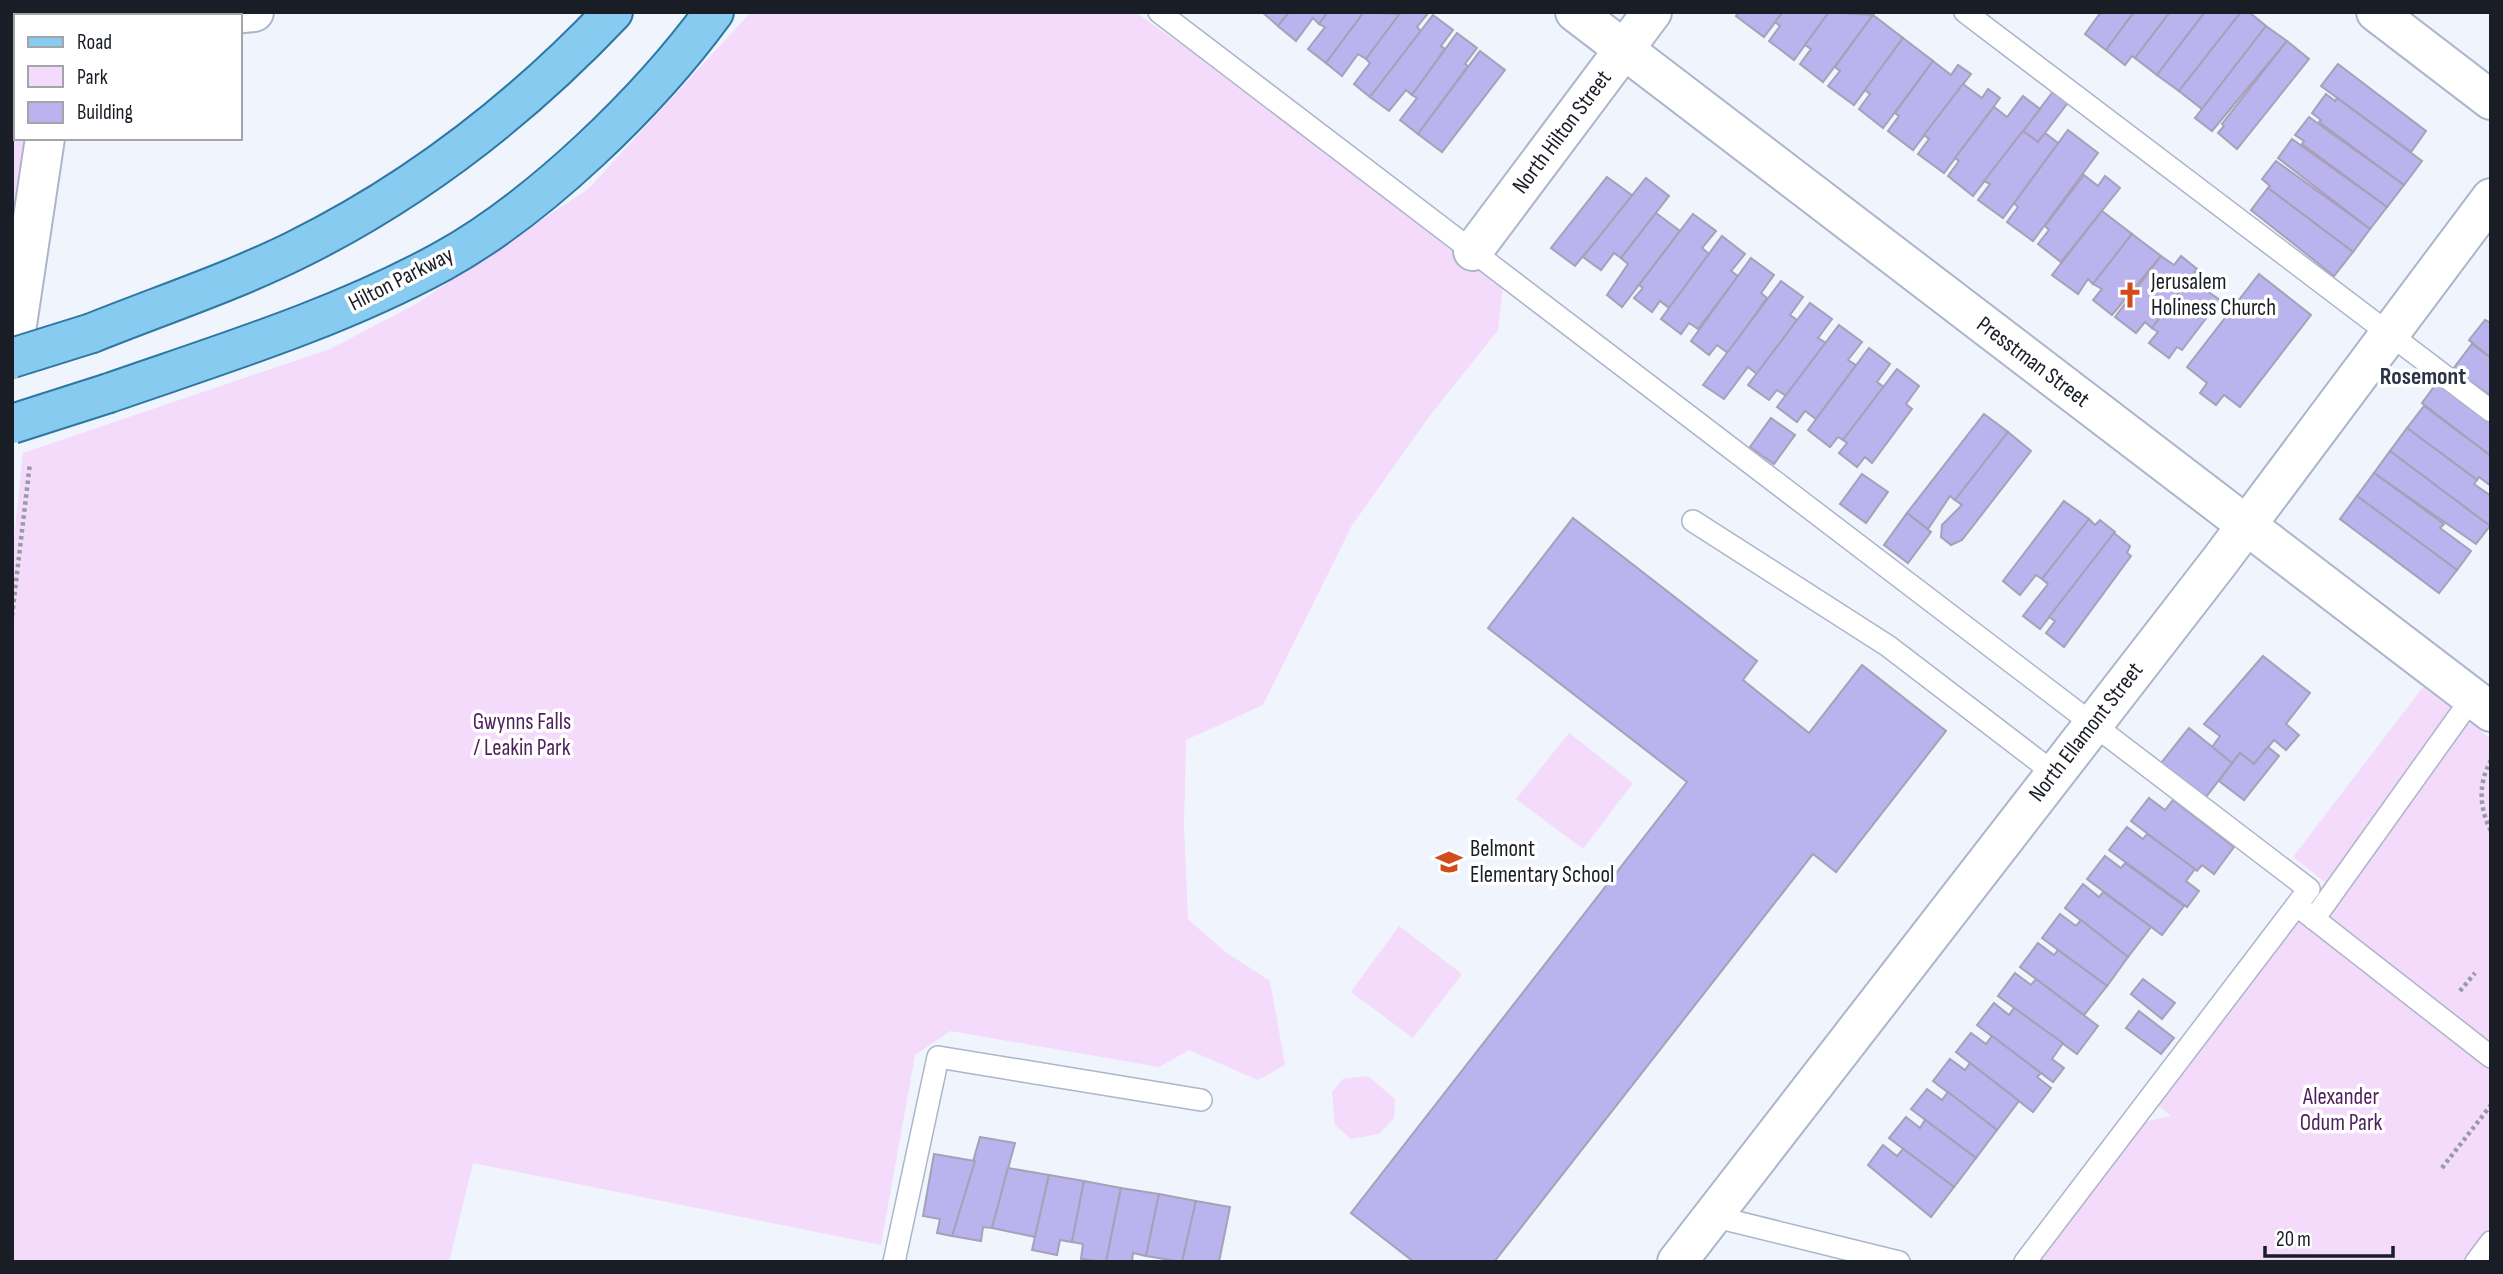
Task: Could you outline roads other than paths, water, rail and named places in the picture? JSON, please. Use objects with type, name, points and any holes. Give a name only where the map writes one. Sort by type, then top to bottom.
[{"type":"main road","points":[[12,358],[92,333],[294,251],[398,191],[481,135],[564,63],[612,12]]},
{"type":"main road","name":"Hilton Parkway","points":[[12,424],[323,318],[442,261],[535,198],[620,121],[714,12]]},
{"type":"street","points":[[232,14],[254,12]]},
{"type":"street","name":"Presstman Street","points":[[1575,12],[2481,705]]},
{"type":"street","name":"North Hilton Street","points":[[1473,251],[1652,12]]},
{"type":"street","points":[[2376,12],[2491,100]]},
{"type":"street","points":[[12,358],[45,140]]},
{"type":"street","name":"North Ellamont Street","points":[[1677,1262],[2246,525],[2491,198]]},
{"type":"lane","points":[[1159,12],[2309,889],[2025,1262]]},
{"type":"lane","points":[[1965,12],[2491,411]]},
{"type":"lane","points":[[1693,521],[1888,646],[2054,773]]},
{"type":"lane","points":[[2314,919],[2481,705]]},
{"type":"lane","points":[[2297,905],[2491,1057]]},
{"type":"lane","points":[[894,1262],[938,1057],[1201,1100]]},
{"type":"lane","points":[[1712,1216],[1899,1262]]},
{"type":"lane","points":[[2476,1262],[2491,1242]]},
{"type":"place","name":"Jerusalem Holiness Church","points":[[2130,295]]},
{"type":"place","name":"Belmont Elementary School","points":[[1449,862]]},
{"type":"district","name":"Rosemont","points":[[2423,376]]},
{"type":"park label","name":"Gwynns Falls / Leakin Park","points":[[522,735]]},
{"type":"park label","name":"Alexander Odum Park","points":[[2341,1110]]}]
